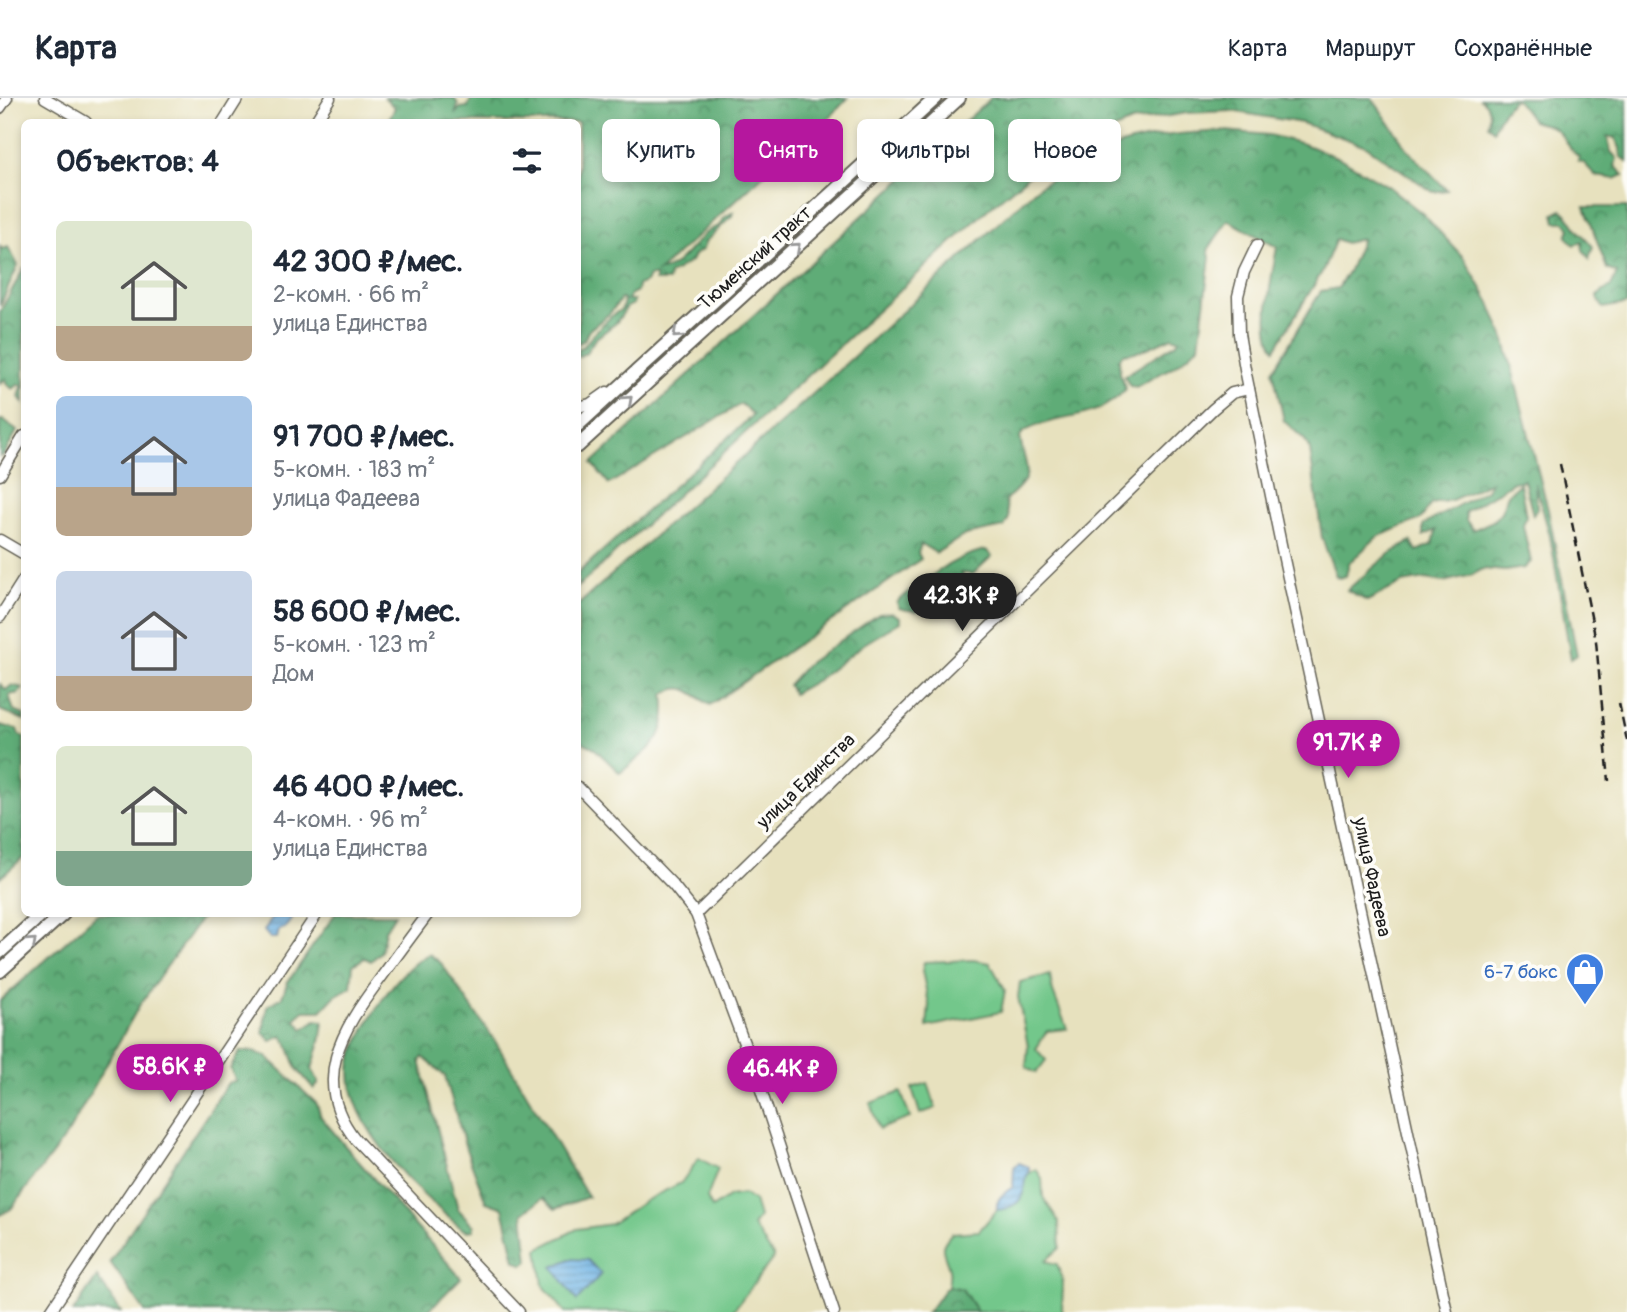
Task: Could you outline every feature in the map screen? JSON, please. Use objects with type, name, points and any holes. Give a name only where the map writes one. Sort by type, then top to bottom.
[{"type":"main road","name":"Тюменский тракт","points":[[581,422],[936,98]]},
{"type":"main road","name":"Тюменский тракт","points":[[581,443],[959,98]]},
{"type":"main road","points":[[0,952],[39,917]]},
{"type":"main road","points":[[0,971],[60,917]]},
{"type":"street","points":[[0,108],[7,98]]},
{"type":"street","points":[[46,98],[81,119]]},
{"type":"street","points":[[225,119],[238,98]]},
{"type":"street","points":[[317,119],[330,98]]},
{"type":"street","name":"улица Фадеева","points":[[1257,245],[1244,272],[1238,296],[1237,315],[1249,389],[1447,1312]]},
{"type":"street","points":[[581,406],[595,401],[641,367]]},
{"type":"street","name":"улица Единства","points":[[696,914],[1213,409],[1233,393],[1249,389]]},
{"type":"street","points":[[0,475],[21,441]]},
{"type":"street","points":[[0,540],[21,552]]},
{"type":"street","points":[[0,617],[21,584]]},
{"type":"street","points":[[581,790],[673,885],[696,914],[757,1078],[834,1312]]},
{"type":"street","points":[[50,1312],[315,917]]},
{"type":"street","points":[[426,917],[344,1030],[334,1073],[334,1097],[342,1120],[356,1140],[519,1312]]},
{"type":"green space","points":[[385,98],[454,98],[458,104],[455,114],[460,108],[467,107],[472,98],[848,98],[828,119],[734,119],[734,182],[756,182],[658,272],[677,263],[704,235],[719,226],[724,218],[733,212],[691,261],[669,275],[668,281],[655,281],[655,276],[649,276],[646,282],[638,285],[637,291],[630,295],[628,300],[634,300],[633,304],[581,356],[581,347],[606,321],[622,309],[624,300],[621,299],[610,313],[589,330],[581,342],[581,119],[389,119],[395,108]]},
{"type":"green space","points":[[991,98],[1372,98],[1409,151],[1447,190],[1433,192],[1366,146],[1302,123],[1231,111],[1187,113],[1131,122],[1121,126],[1121,119],[1008,119],[1008,182],[1021,182],[988,209],[581,584],[581,570],[753,415],[741,404],[609,484],[592,463],[899,182],[994,182],[994,119],[968,119]]},
{"type":"green space","points":[[1479,98],[1627,98],[1627,162],[1621,157],[1615,138],[1607,136],[1611,152],[1617,158],[1615,166],[1624,175],[1615,179],[1596,176],[1584,163],[1578,161],[1579,157],[1558,132],[1550,126],[1532,121],[1515,99],[1494,130],[1488,125],[1487,106]]},
{"type":"green space","points":[[1225,131],[1269,135],[1304,144],[1341,159],[1388,186],[1423,214],[1464,258],[1490,303],[1505,341],[1548,510],[1577,655],[1571,659],[1550,536],[1535,483],[1537,509],[1533,515],[1524,480],[1514,482],[1465,512],[1466,520],[1473,530],[1493,521],[1501,512],[1508,494],[1520,483],[1526,516],[1523,526],[1531,562],[1524,568],[1505,571],[1483,569],[1472,575],[1443,582],[1426,579],[1402,583],[1367,601],[1347,590],[1387,556],[1411,541],[1417,551],[1433,544],[1436,530],[1423,536],[1423,525],[1486,490],[1491,482],[1452,500],[1431,504],[1421,519],[1377,537],[1349,563],[1346,576],[1336,576],[1322,538],[1310,450],[1305,440],[1284,421],[1273,371],[1321,291],[1338,288],[1362,239],[1345,243],[1336,239],[1322,272],[1275,349],[1270,340],[1268,315],[1277,247],[1228,220],[1208,250],[1210,257],[1199,346],[1178,364],[1136,387],[1130,386],[1124,376],[1178,342],[1178,339],[1172,337],[1141,351],[1123,354],[1119,359],[1120,375],[1126,389],[1113,400],[1088,413],[1036,426],[1023,432],[1020,437],[1027,472],[1022,484],[1005,500],[1009,518],[1004,527],[965,535],[936,553],[921,544],[918,553],[921,559],[710,705],[688,690],[672,690],[664,694],[664,722],[656,741],[620,773],[593,747],[581,741],[581,602],[1038,187],[1047,182],[1121,182],[1121,145],[1160,136]]},
{"type":"green space","points":[[1585,207],[1627,207],[1627,304],[1603,308],[1597,296],[1611,286],[1617,273],[1607,269]]},
{"type":"green space","points":[[1562,210],[1593,247],[1589,259],[1583,250],[1582,242],[1574,245],[1567,236],[1570,229],[1565,222],[1556,222],[1554,214]]},
{"type":"green space","points":[[0,246],[2,249],[8,247],[18,265],[0,306]]},
{"type":"green space","points":[[21,274],[21,385],[13,389],[6,384],[6,378],[0,384],[0,312]]},
{"type":"green space","points":[[0,420],[17,431],[4,455],[0,457]]},
{"type":"green space","points":[[986,550],[992,556],[973,574],[961,573],[965,581],[960,589],[952,588],[947,597],[942,592],[937,595],[936,605],[918,611],[899,608],[897,603],[900,599],[941,570],[962,558]]},
{"type":"green space","points":[[892,613],[900,617],[900,622],[793,694],[788,685],[807,664],[879,614]]},
{"type":"green space","points":[[0,684],[6,690],[12,685],[21,687],[19,693],[9,695],[14,711],[21,714],[21,719],[0,710]]},
{"type":"green space","points":[[0,725],[17,729],[21,736],[21,860],[0,878]]},
{"type":"green space","points":[[94,917],[202,917],[139,1006],[68,1133],[11,1209],[0,1215],[0,1001]]},
{"type":"green space","points":[[333,917],[393,917],[385,930],[381,952],[371,961],[365,958],[353,965],[351,987],[335,996],[321,1011],[304,1011],[295,1019],[303,1029],[316,1020],[323,1021],[312,1069],[319,1083],[314,1089],[297,1069],[282,1036],[271,1041],[263,1033],[267,1006],[282,997],[287,983]]},
{"type":"green space","points":[[429,954],[441,963],[495,1041],[588,1197],[555,1209],[543,1198],[523,1213],[528,1261],[523,1265],[515,1260],[503,1208],[486,1202],[466,1149],[445,1076],[423,1057],[420,1061],[458,1209],[474,1226],[474,1230],[465,1231],[409,1181],[375,1138],[353,1092],[351,1063],[367,1024],[399,979]]},
{"type":"green space","points":[[973,960],[990,963],[1005,990],[1001,1012],[927,1027],[929,1004],[922,971],[924,962]]},
{"type":"green space","points":[[1050,975],[1052,989],[1067,1029],[1047,1031],[1036,1049],[1046,1060],[1036,1073],[1026,1067],[1028,1046],[1018,997],[1020,982]]},
{"type":"green space","points":[[240,1051],[266,1056],[317,1104],[321,1117],[461,1278],[427,1312],[145,1312],[110,1262],[228,1083],[236,1081],[230,1069]]},
{"type":"green space","points":[[928,1083],[936,1108],[920,1114],[912,1088]]},
{"type":"green space","points":[[901,1092],[910,1118],[879,1129],[870,1103]]},
{"type":"green space","points":[[699,1158],[718,1169],[707,1198],[712,1208],[730,1196],[743,1194],[754,1201],[759,1217],[753,1226],[774,1257],[732,1312],[565,1312],[543,1285],[538,1249],[577,1229],[611,1224],[646,1200],[681,1183]]},
{"type":"green space","points":[[1036,1169],[1042,1178],[1043,1197],[1059,1222],[1060,1248],[1045,1261],[1057,1264],[1063,1282],[1062,1312],[977,1312],[962,1289],[948,1286],[949,1271],[943,1251],[944,1243],[952,1233],[979,1231],[997,1210],[1016,1203],[1022,1195],[1027,1175]]},
{"type":"green space","points":[[97,1277],[121,1312],[73,1312]]},
{"type":"green space","points":[[948,1286],[962,1289],[977,1312],[927,1312]]},
{"type":"water","points":[[272,917],[293,917],[285,928],[279,930],[277,938],[270,938],[264,931]]},
{"type":"water","points":[[1019,1163],[1029,1167],[1020,1200],[1012,1206],[997,1210],[999,1199],[1013,1187],[1014,1167]]},
{"type":"water","points":[[570,1259],[588,1260],[601,1274],[577,1301],[553,1267]]},
{"type":"railway","points":[[1560,464],[1596,641],[1609,781]]},
{"type":"railway","points":[[1619,703],[1627,741]]},
{"type":"place","name":"6-7 бокс","points":[[1585,1006]]}]
